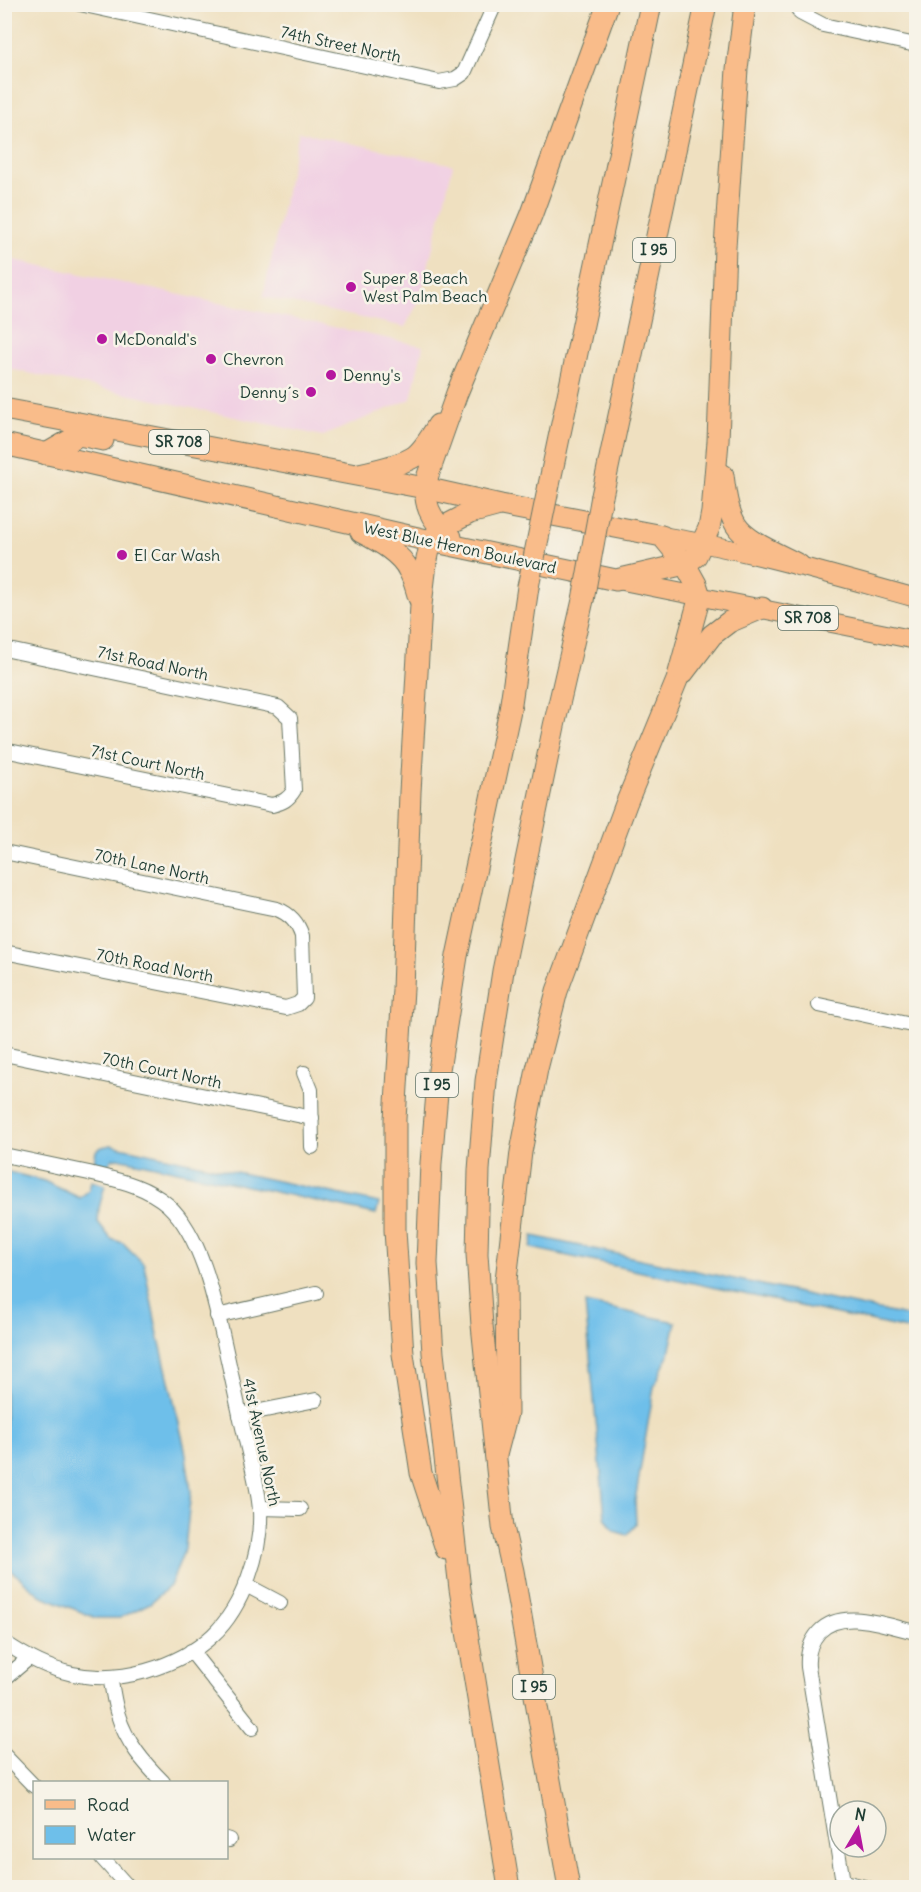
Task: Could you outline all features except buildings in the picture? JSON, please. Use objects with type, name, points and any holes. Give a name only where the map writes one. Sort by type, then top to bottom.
[{"type":"highway","points":[[460,1589],[421,1473],[403,1354],[395,1230],[395,1119],[421,605],[426,564],[436,535],[426,502],[425,488],[457,393],[531,216],[608,4]]},
{"type":"highway","name":"I 95","points":[[509,1887],[460,1589],[433,1353],[427,1263],[438,1070],[457,957],[510,710],[528,588],[651,4]]},
{"type":"highway","name":"I 95","points":[[569,1887],[513,1571],[503,1527],[477,1254],[479,1170],[486,1081],[503,971],[583,600],[602,496],[706,4]]},
{"type":"highway","points":[[616,579],[685,564],[696,556],[709,528],[718,441],[725,247],[737,69],[745,4]]},
{"type":"highway","points":[[354,476],[414,457],[433,434],[457,393]]},
{"type":"highway","name":"SR 708","points":[[4,409],[425,488],[662,536]]},
{"type":"highway","points":[[4,431],[33,415]]},
{"type":"highway","points":[[46,454],[79,435],[166,452],[176,442]]},
{"type":"highway","points":[[718,441],[726,499],[736,525],[749,538],[799,565]]},
{"type":"highway","name":"West Blue Heron Boulevard","points":[[4,444],[342,522],[436,535],[472,550],[616,579]]},
{"type":"highway","points":[[436,535],[470,513],[501,505]]},
{"type":"highway","points":[[342,522],[380,542],[395,554],[409,569],[421,605]]},
{"type":"highway","points":[[496,1455],[507,1413],[506,1280],[521,1152],[537,1069],[557,991],[626,804],[677,680],[700,596],[685,564],[662,536]]},
{"type":"highway","points":[[677,680],[712,636],[729,622],[762,608]]},
{"type":"main road","name":"SR 708","points":[[662,536],[799,565],[916,598]]},
{"type":"main road","name":"West Blue Heron Boulevard","points":[[616,579],[916,640]]},
{"type":"street","name":"74th Street North","points":[[80,4],[439,82],[455,79],[464,73],[495,4]]},
{"type":"street","points":[[796,4],[800,13],[823,25],[916,45]]},
{"type":"street","name":"71st Road North","points":[[4,649],[278,707],[290,718],[294,790],[284,801]]},
{"type":"street","name":"71st Court North","points":[[4,750],[272,804],[284,801]]},
{"type":"street","name":"70th Lane North","points":[[4,852],[277,909],[292,917],[302,936],[304,998],[298,1004]]},
{"type":"street","name":"70th Road North","points":[[4,952],[286,1008],[298,1004]]},
{"type":"street","points":[[819,1005],[916,1026]]},
{"type":"street","name":"70th Court North","points":[[4,1054],[312,1118]]},
{"type":"street","points":[[304,1073],[311,1090],[312,1147]]},
{"type":"street","name":"41st Avenue North","points":[[4,1155],[130,1183],[153,1194],[177,1214],[195,1243],[218,1316],[260,1508],[258,1544],[246,1585],[220,1628],[191,1652],[158,1668],[135,1674],[110,1678],[79,1677],[44,1665],[4,1642]]},
{"type":"street","points":[[218,1316],[316,1293]]},
{"type":"street","points":[[240,1414],[316,1400]]},
{"type":"street","points":[[260,1508],[300,1509]]},
{"type":"street","points":[[246,1585],[280,1603]]},
{"type":"street","points":[[868,1887],[844,1885],[808,1667],[809,1651],[820,1630],[833,1622],[849,1619],[916,1632]]},
{"type":"street","points":[[191,1652],[252,1728]]},
{"type":"street","points":[[4,1679],[29,1658]]},
{"type":"street","points":[[110,1678],[117,1713],[126,1735],[146,1764],[162,1781]]},
{"type":"street","points":[[4,1755],[33,1785]]},
{"type":"street","points":[[104,1859],[129,1887]]},
{"type":"shaded area","points":[[299,132],[453,165],[420,299],[405,327],[263,297]]},
{"type":"shaded area","points":[[5,258],[423,346],[411,399],[323,436],[5,368]]},
{"type":"water","points":[[111,1145],[379,1203],[376,1214],[118,1158],[112,1159],[108,1165],[94,1162],[96,1151]]},
{"type":"water","points":[[5,1171],[44,1181],[80,1198],[89,1190],[91,1181],[105,1185],[98,1222],[111,1239],[123,1243],[144,1264],[185,1449],[191,1491],[185,1548],[170,1586],[150,1603],[120,1618],[96,1618],[40,1595],[5,1565]]},
{"type":"water","points":[[533,1236],[916,1318],[916,1331],[531,1248]]},
{"type":"water","points":[[585,1303],[676,1322],[669,1353],[654,1387],[635,1501],[636,1525],[627,1535],[614,1531],[605,1517]]},
{"type":"place","name":"Super 8 Beach West Palm Beach","points":[[351,287]]},
{"type":"place","name":"McDonald's","points":[[102,339]]},
{"type":"place","name":"Chevron","points":[[211,359]]},
{"type":"place","name":"Denny's","points":[[331,375]]},
{"type":"place","name":"Denny´s","points":[[311,392]]},
{"type":"place","name":"El Car Wash","points":[[122,555]]}]
